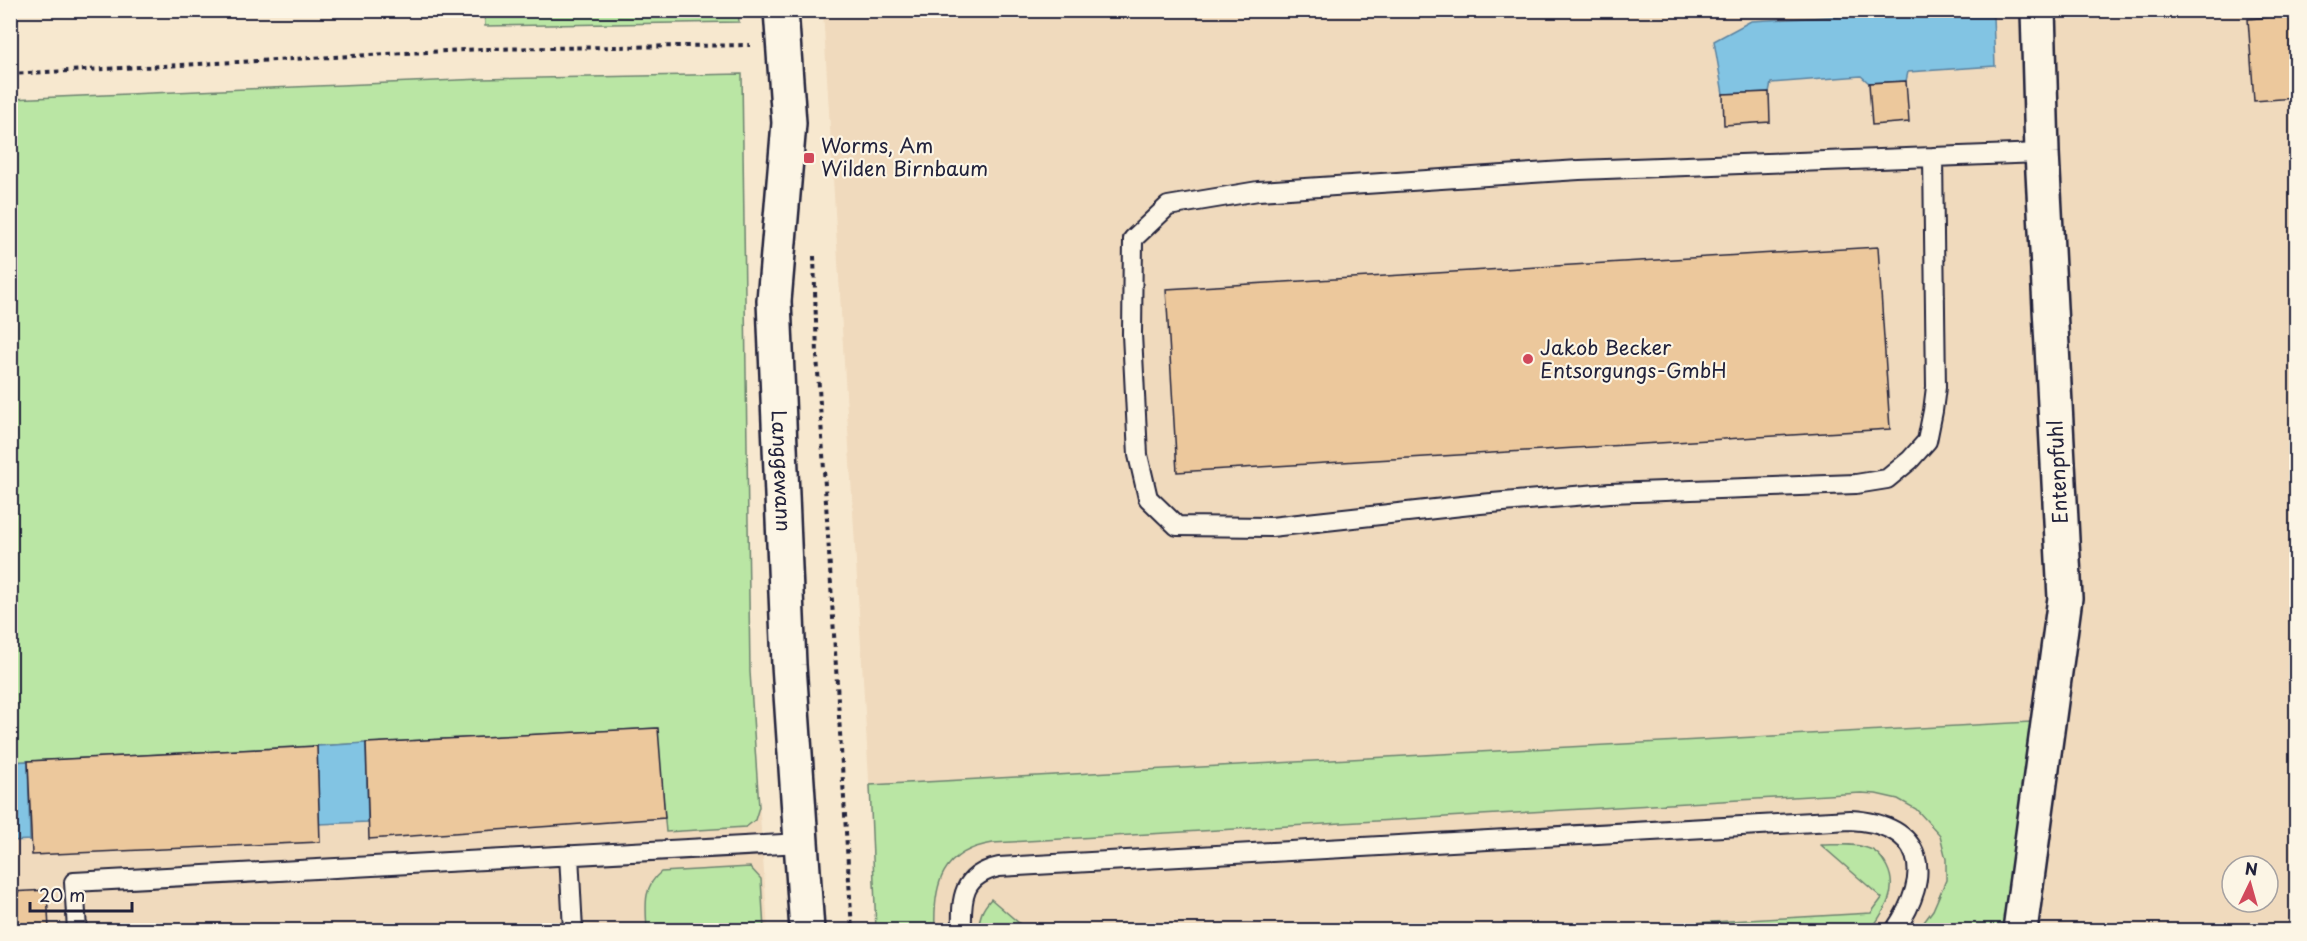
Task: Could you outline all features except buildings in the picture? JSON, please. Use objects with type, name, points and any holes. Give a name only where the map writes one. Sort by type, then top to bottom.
[{"type":"street","points":[[781,11],[787,10]]},
{"type":"street","name":"Entenpfuhl","points":[[2020,930],[2065,598],[2042,153],[2038,10]]},
{"type":"street","name":"Langgewann","points":[[781,11],[789,123],[774,301],[789,665],[807,930]]},
{"type":"lane","points":[[1933,157],[1936,387],[1934,411],[1927,441],[1910,460],[1887,479],[1856,484],[1610,493],[1480,504],[1271,527],[1177,526],[1148,498],[1138,455],[1132,334],[1133,239],[1168,206],[1258,191],[1543,172],[1933,157],[2042,153]]},
{"type":"lane","points":[[962,930],[962,903],[966,889],[981,871],[999,867],[1850,820],[1872,821],[1892,830],[1911,848],[1917,858],[1919,871],[1917,887],[1909,910],[1895,930]]},
{"type":"lane","points":[[77,930],[74,882],[801,843]]},
{"type":"lane","points":[[569,855],[573,930]]},
{"type":"path","points":[[10,74],[483,50],[783,45]]},
{"type":"path","points":[[814,255],[818,367],[852,930]]},
{"type":"shaded area","points":[[823,11],[2296,11],[2296,930],[878,930]]},
{"type":"shaded area","points":[[750,672],[768,930],[11,930],[11,715]]},
{"type":"green space","points":[[738,10],[739,22],[485,26],[484,11]]},
{"type":"green space","points":[[742,74],[750,672],[759,807],[755,820],[746,827],[666,832],[657,728],[11,762],[11,99],[482,79]]},
{"type":"green space","points":[[2030,722],[2010,900],[2003,930],[1918,930],[1933,910],[1946,880],[1946,859],[1940,835],[1916,809],[1898,799],[1861,793],[993,843],[962,853],[944,872],[936,898],[935,930],[876,930],[870,785]]},
{"type":"green space","points":[[1821,845],[1862,846],[1876,853],[1885,864],[1890,876],[1891,892],[1885,908],[1871,930],[1572,930],[1871,913],[1882,898]]},
{"type":"green space","points":[[750,867],[761,879],[764,930],[647,930],[646,898],[651,884],[661,872]]},
{"type":"green space","points":[[991,899],[1027,930],[979,930],[982,913]]},
{"type":"water","points":[[1980,11],[1993,17],[1995,66],[1908,72],[1906,81],[1869,83],[1861,76],[1771,83],[1769,92],[1723,94],[1714,41],[1751,21]]},
{"type":"water","points":[[366,743],[368,822],[319,824],[317,746]]},
{"type":"water","points":[[28,761],[30,840],[11,841],[11,762]]},
{"type":"place","name":"Worms, Am Wilden Birnbaum","points":[[809,158]]},
{"type":"place","name":"Jakob Becker Entsorgungs-GmbH","points":[[1528,359]]}]
